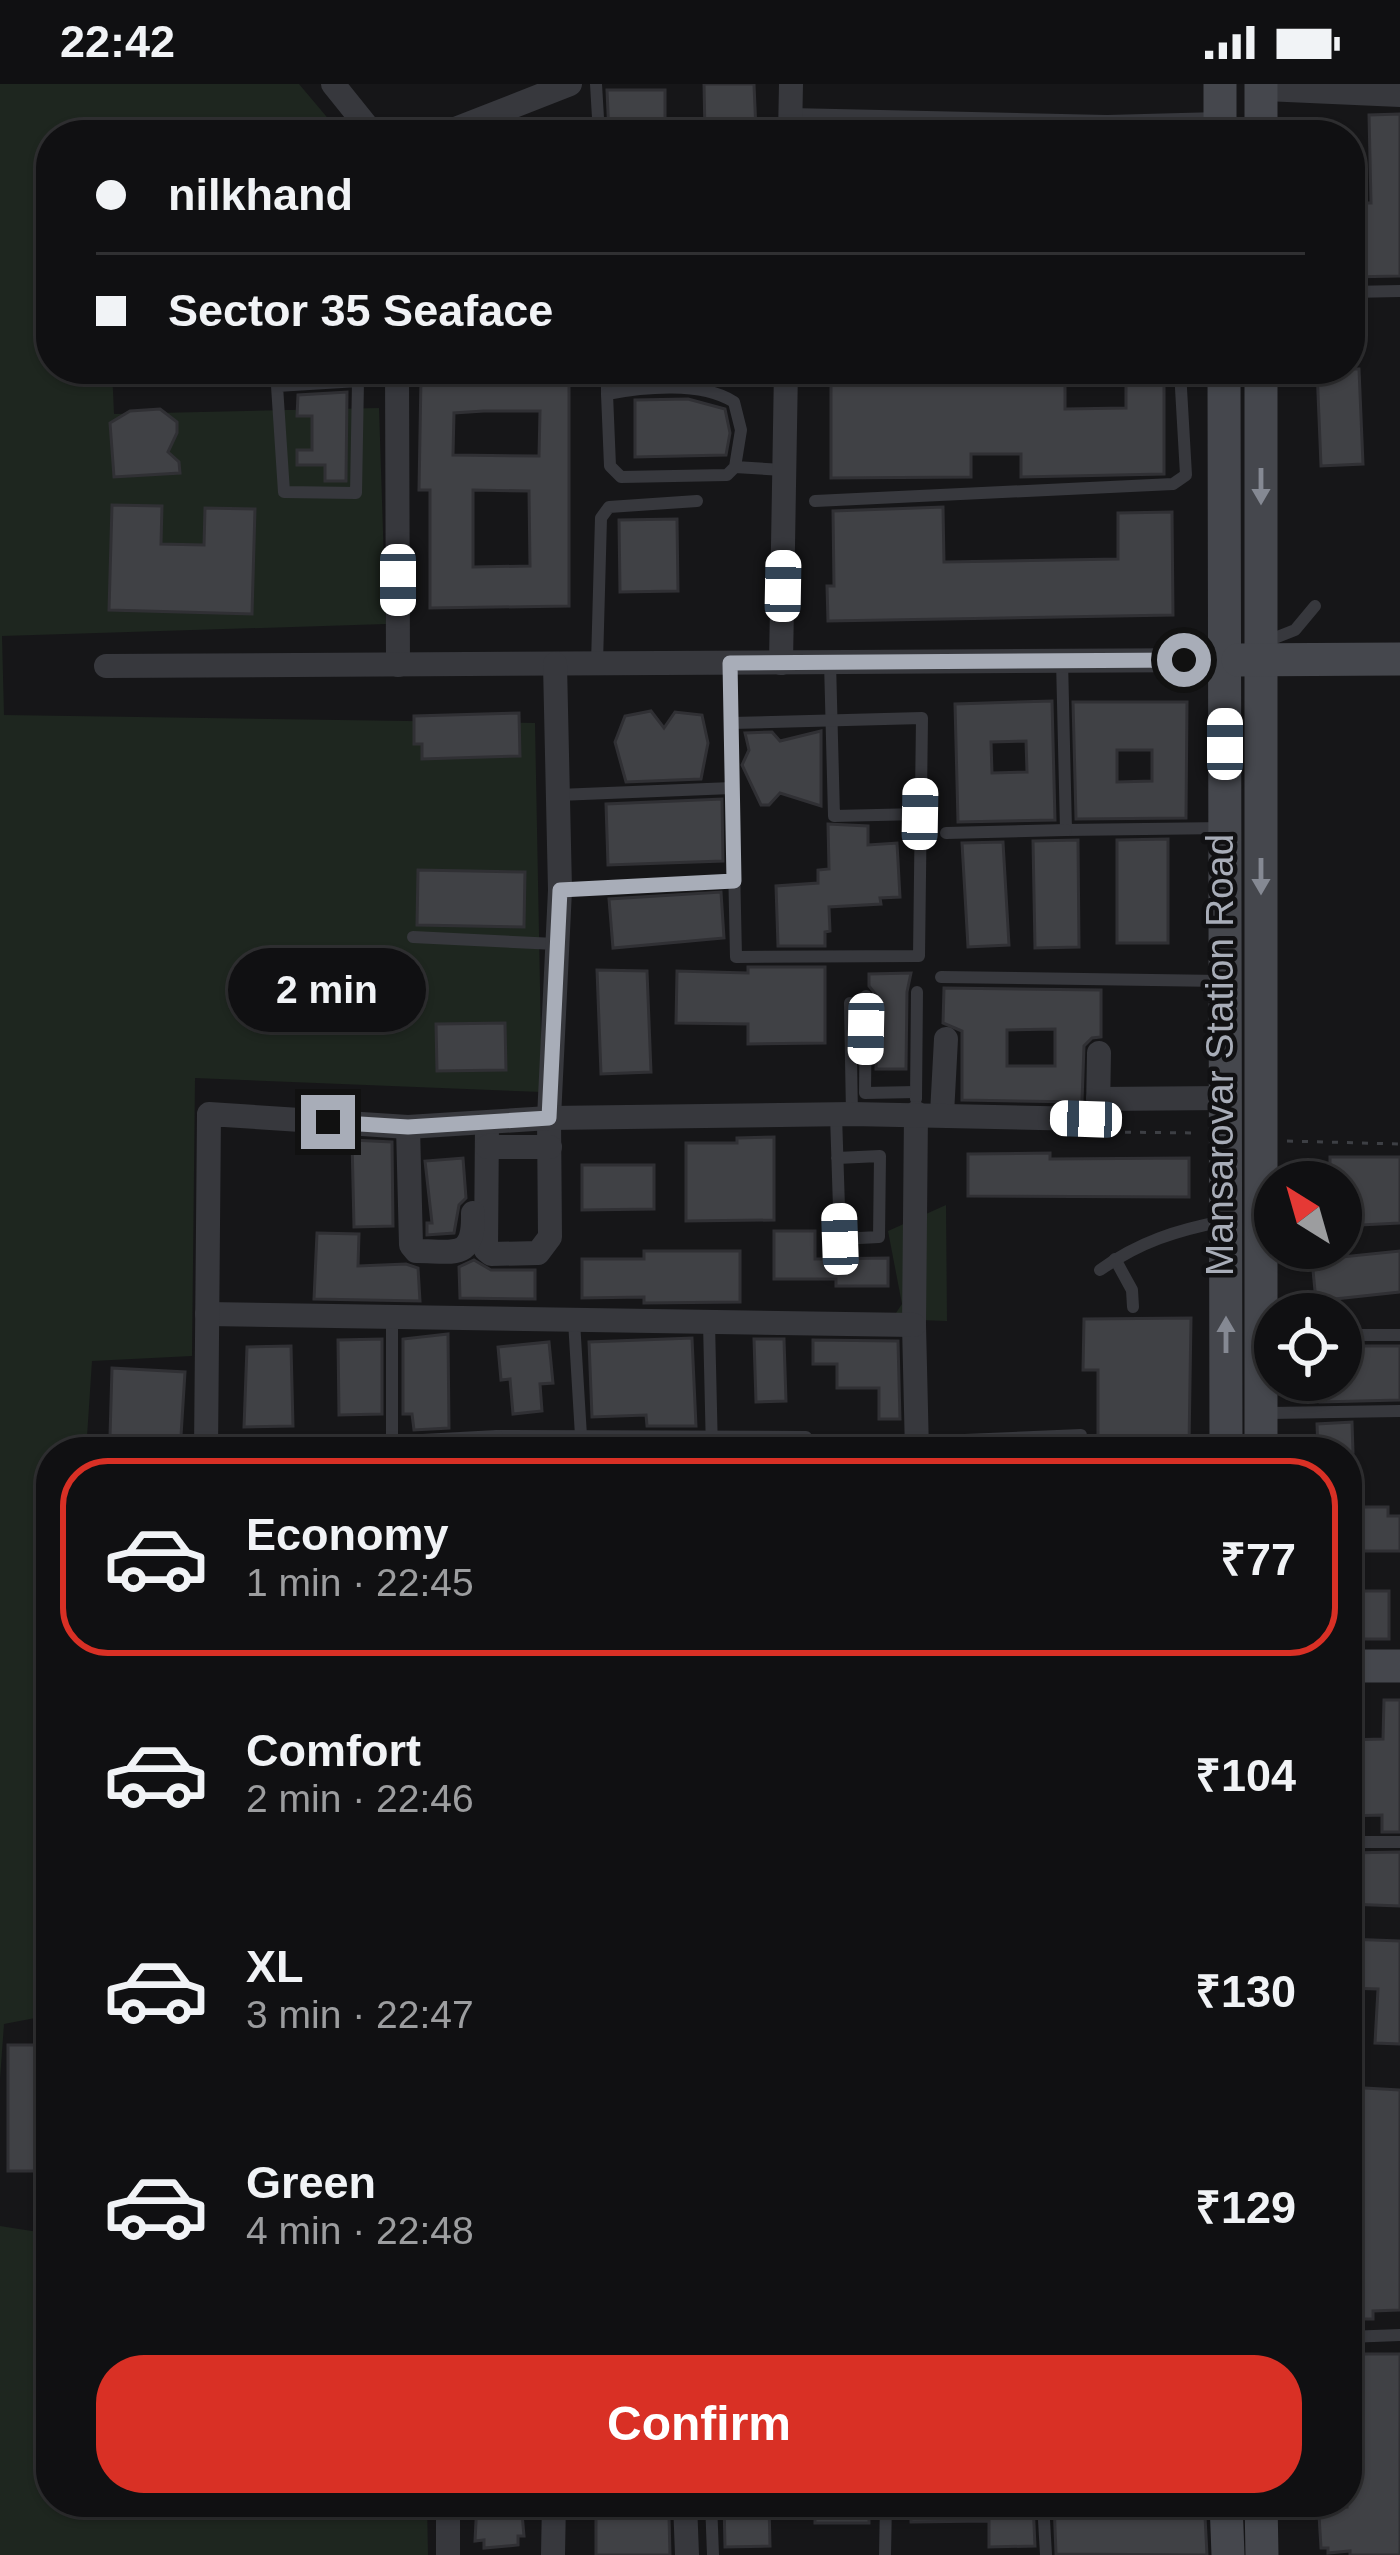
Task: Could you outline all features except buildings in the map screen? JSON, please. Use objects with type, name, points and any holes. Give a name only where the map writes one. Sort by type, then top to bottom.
[{"type":"main road","name":"Mansarovar Station Road","points":[[1224,384],[1226,1437]]},
{"type":"main road","name":"Mansarovar Station Road","points":[[1261,384],[1261,1137],[1266,1293]]},
{"type":"main road","points":[[1225,660],[1261,651],[1400,659]]},
{"type":"main road","points":[[1225,1132],[1261,1137]]},
{"type":"main road","name":"Mansarovar Station Road","points":[[1262,1437],[1263,1401]]},
{"type":"main road","points":[[1362,1666],[1400,1666]]},
{"type":"main road","points":[[1227,2517],[1228,2555]]},
{"type":"main road","points":[[1262,2517],[1262,2555]]},
{"type":"street","points":[[478,120],[570,84]]},
{"type":"street","points":[[790,120],[791,84]]},
{"type":"street","points":[[338,86],[363,120]]},
{"type":"street","points":[[1220,112],[1400,95]]},
{"type":"street","points":[[397,384],[398,665]]},
{"type":"street","points":[[782,662],[786,384]]},
{"type":"street","points":[[106,666],[1225,660]]},
{"type":"street","points":[[481,1131],[486,1250],[491,1254],[538,1253],[550,1237],[549,1118],[560,890],[555,664]]},
{"type":"street","points":[[942,1114],[946,1039]]},
{"type":"street","points":[[481,1131],[549,1118],[916,1103],[942,1114],[1086,1119],[1098,1112],[1099,1053]]},
{"type":"street","points":[[1098,1099],[1226,1098]]},
{"type":"street","points":[[916,1103],[914,1325],[927,1437]]},
{"type":"street","points":[[206,1437],[209,1114],[481,1131],[550,1147]]},
{"type":"street","points":[[408,1127],[411,1245],[416,1251],[469,1246],[481,1131]]},
{"type":"street","points":[[207,1314],[914,1325]]},
{"type":"street","points":[[448,2517],[448,2555]]},
{"type":"street","points":[[553,2555],[554,2517]]},
{"type":"street","points":[[686,2517],[687,2555]]},
{"type":"lane","points":[[596,84],[597,120]]},
{"type":"lane","points":[[1120,120],[1220,112]]},
{"type":"lane","points":[[1365,292],[1400,291]]},
{"type":"lane","points":[[309,384],[277,386],[284,492],[356,493],[358,384]]},
{"type":"lane","points":[[607,384],[607,394],[610,466],[621,476],[728,476],[735,467],[741,430],[734,402],[718,392],[636,388],[607,394]]},
{"type":"lane","points":[[815,501],[1173,484],[1186,475],[1181,384]]},
{"type":"lane","points":[[735,467],[784,470]]},
{"type":"lane","points":[[597,664],[601,518],[609,507],[698,501]]},
{"type":"lane","points":[[1261,651],[1295,630],[1315,606]]},
{"type":"lane","points":[[1062,660],[1066,830]]},
{"type":"lane","points":[[830,662],[834,816],[920,814]]},
{"type":"lane","points":[[730,663],[732,788],[736,957],[919,956],[922,718],[731,723]]},
{"type":"lane","points":[[558,795],[732,788]]},
{"type":"lane","points":[[946,832],[1225,828]]},
{"type":"lane","points":[[560,890],[734,881]]},
{"type":"lane","points":[[413,937],[556,944]]},
{"type":"lane","points":[[940,977],[1225,981]]},
{"type":"lane","points":[[916,1103],[917,992]]},
{"type":"lane","points":[[837,1158],[880,1156],[879,1237],[840,1239],[837,1158],[854,1109],[866,996]]},
{"type":"lane","points":[[850,1004],[854,1109]]},
{"type":"lane","points":[[879,1213],[915,1214]]},
{"type":"lane","points":[[1100,1270],[1156,1237],[1225,1221]]},
{"type":"lane","points":[[1115,1259],[1132,1291],[1133,1307]]},
{"type":"lane","points":[[392,1317],[392,1437]]},
{"type":"lane","points":[[574,1320],[580,1436]]},
{"type":"lane","points":[[709,1322],[712,1436]]},
{"type":"lane","points":[[1362,1335],[1400,1335]]},
{"type":"lane","points":[[1262,1413],[1400,1411]]},
{"type":"lane","points":[[480,1437],[806,1437]]},
{"type":"lane","points":[[1362,1842],[1400,1842]]},
{"type":"lane","points":[[1362,2336],[1400,2335]]},
{"type":"lane","points":[[712,2517],[713,2555]]},
{"type":"lane","points":[[885,2555],[886,2517]]},
{"type":"lane","points":[[1044,2517],[1046,2555]]},
{"type":"path","points":[[1261,1137],[1400,1144]]},
{"type":"shaded area","points":[[0,84],[299,84],[329,120],[36,120],[36,384],[113,384],[114,414],[379,408],[386,624],[2,636],[4,715],[535,723],[542,1092],[195,1078],[192,1356],[92,1361],[87,1437],[36,1437],[36,2018],[4,2024],[0,2079]]},
{"type":"shaded area","points":[[946,1205],[947,1321],[892,1319],[902,1304],[888,1231]]},
{"type":"shaded area","points":[[0,2226],[36,2232],[36,2517],[427,2517],[428,2555],[0,2555]]},
{"type":"route","points":[[328,1122],[408,1127],[549,1118],[560,890],[734,881],[730,663],[1184,660]]}]
